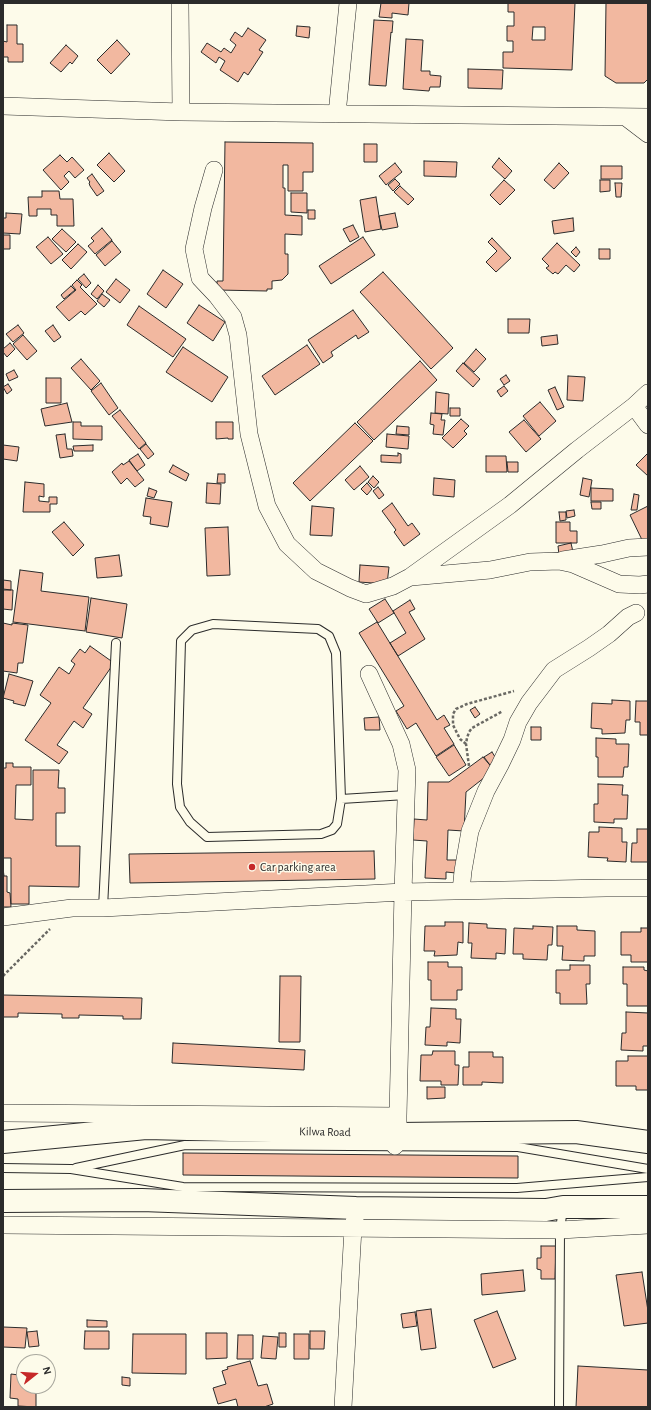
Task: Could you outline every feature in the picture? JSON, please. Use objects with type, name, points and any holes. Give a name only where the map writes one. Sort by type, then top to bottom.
[{"type":"highway","name":"Kilwa Road","points":[[3,1142],[146,1128],[397,1132],[576,1132],[648,1142]]},
{"type":"highway","points":[[3,1201],[142,1200],[355,1218],[546,1210],[564,1207],[648,1207]]},
{"type":"street","points":[[180,3],[181,112]]},
{"type":"street","points":[[337,114],[348,3]]},
{"type":"street","points":[[3,106],[181,112],[627,118],[648,117]]},
{"type":"street","points":[[627,118],[648,134]]},
{"type":"street","points":[[214,170],[203,208],[194,249],[200,278],[217,296],[233,317],[238,335],[249,434],[267,506],[287,544],[316,571],[350,588],[366,594],[393,586],[410,577],[510,505],[634,406],[648,392]]},
{"type":"street","points":[[634,406],[648,425]]},
{"type":"street","points":[[410,577],[490,570],[530,562],[559,561],[629,548],[648,547]]},
{"type":"street","points":[[559,561],[573,564],[619,584],[648,584]]},
{"type":"street","points":[[461,891],[472,824],[486,791],[506,753],[518,722],[529,703],[554,670],[589,648],[609,634],[628,617],[636,613]]},
{"type":"street","points":[[3,1113],[397,1132],[406,770],[401,744],[369,674]]},
{"type":"street","points":[[3,917],[72,908],[103,908],[403,892],[648,888]]},
{"type":"street","points":[[343,1407],[355,1218]]},
{"type":"street","points":[[3,1225],[355,1218],[560,1230],[648,1224]]},
{"type":"lane","points":[[213,624],[318,629],[329,636],[336,653],[341,799],[337,824],[332,830],[321,834],[207,837],[190,822],[180,807],[177,784],[181,641],[192,630],[213,624]]},
{"type":"lane","points":[[103,908],[116,644]]},
{"type":"lane","points":[[341,799],[406,794]]},
{"type":"lane","points":[[71,1169],[185,1145],[397,1132],[518,1147],[648,1169]]},
{"type":"lane","points":[[3,1168],[71,1169],[183,1187],[517,1188],[648,1177]]},
{"type":"lane","points":[[559,1407],[560,1230],[564,1207]]},
{"type":"path","points":[[466,744],[460,739],[453,725],[453,714],[456,709],[472,702],[506,694]]},
{"type":"path","points":[[468,766],[466,744],[472,728],[507,709]]},
{"type":"path","points":[[3,976],[72,908]]},
{"type":"building","points":[[381,3],[409,3],[408,15],[392,13],[392,18],[379,17]]},
{"type":"building","points":[[508,3],[575,3],[572,70],[503,68],[503,52],[513,52],[513,41],[507,41],[507,26],[514,26],[514,12],[508,12]],"holes":[[[533,27],[545,27],[545,40],[532,40]]]},
{"type":"building","points":[[606,3],[648,3],[648,79],[644,83],[616,83],[605,76]]},
{"type":"building","points":[[374,20],[393,21],[386,86],[369,85]]},
{"type":"building","points":[[7,25],[17,25],[17,44],[23,44],[23,62],[8,62],[8,57],[3,57],[3,41],[7,42]]},
{"type":"building","points":[[297,26],[310,27],[309,38],[296,36]]},
{"type":"building","points":[[248,28],[266,40],[259,50],[263,52],[248,75],[244,72],[238,82],[220,70],[225,61],[219,57],[216,63],[201,52],[207,43],[221,52],[224,48],[231,53],[236,45],[230,40],[235,32],[242,37]]},
{"type":"building","points":[[406,39],[423,40],[421,71],[430,71],[430,75],[441,76],[440,87],[430,87],[429,91],[403,89]]},
{"type":"building","points":[[117,40],[130,54],[111,74],[97,60]]},
{"type":"building","points":[[66,45],[78,56],[72,64],[70,62],[61,72],[50,63]]},
{"type":"building","points":[[468,69],[503,70],[502,89],[468,88]]},
{"type":"building","points":[[225,142],[313,143],[313,172],[303,172],[303,191],[288,191],[288,165],[283,165],[285,215],[302,216],[302,235],[285,234],[285,254],[288,254],[288,274],[282,280],[272,281],[272,289],[267,289],[267,291],[217,290],[217,281],[223,281]]},
{"type":"building","points":[[364,144],[377,144],[377,162],[364,162]]},
{"type":"building","points":[[109,153],[125,171],[114,182],[97,165]]},
{"type":"building","points":[[60,155],[67,162],[72,157],[84,170],[75,178],[69,171],[64,176],[69,182],[61,190],[43,170]]},
{"type":"building","points":[[499,158],[512,171],[505,179],[492,167]]},
{"type":"building","points":[[424,161],[457,162],[456,177],[424,176]]},
{"type":"building","points":[[395,163],[402,172],[386,185],[379,176]]},
{"type":"building","points":[[559,163],[569,173],[554,189],[544,180]]},
{"type":"building","points":[[601,166],[622,166],[622,179],[601,179]]},
{"type":"building","points":[[92,174],[104,191],[97,196],[90,186],[90,182],[87,178]]},
{"type":"building","points":[[395,179],[400,184],[393,191],[388,185]]},
{"type":"building","points":[[504,180],[515,190],[500,205],[490,195]]},
{"type":"building","points":[[600,180],[610,180],[610,191],[600,192]]},
{"type":"building","points":[[615,183],[622,183],[621,197],[616,197]]},
{"type":"building","points":[[400,186],[414,199],[408,205],[394,192]]},
{"type":"building","points":[[42,191],[59,191],[60,199],[73,199],[74,226],[57,226],[57,215],[51,215],[51,209],[37,209],[37,216],[29,216],[28,197],[42,197]]},
{"type":"building","points":[[291,193],[307,193],[307,213],[291,212]]},
{"type":"building","points":[[376,197],[381,229],[365,232],[360,200]]},
{"type":"building","points":[[308,210],[315,210],[315,219],[308,219]]},
{"type":"building","points":[[6,213],[22,214],[20,234],[3,233],[3,218],[6,218]]},
{"type":"building","points":[[395,213],[398,227],[382,230],[379,216]]},
{"type":"building","points":[[573,218],[574,231],[554,234],[552,221]]},
{"type":"building","points":[[353,225],[359,237],[350,242],[343,229]]},
{"type":"building","points":[[102,228],[112,240],[95,254],[88,246],[94,241],[91,238]]},
{"type":"building","points":[[62,229],[76,242],[66,252],[52,239]]},
{"type":"building","points":[[3,235],[10,235],[10,249],[3,249]]},
{"type":"building","points":[[48,237],[63,254],[51,264],[36,247]]},
{"type":"building","points":[[363,237],[375,255],[331,284],[319,266]]},
{"type":"building","points":[[492,238],[511,258],[496,272],[486,262],[497,251],[488,242]]},
{"type":"building","points":[[112,241],[121,252],[105,266],[96,255]]},
{"type":"building","points":[[557,243],[580,265],[574,272],[566,265],[558,274],[555,272],[553,274],[546,268],[549,266],[542,259]]},
{"type":"building","points":[[78,244],[87,252],[71,269],[62,260]]},
{"type":"building","points":[[576,247],[580,252],[576,257],[571,252]]},
{"type":"building","points":[[599,249],[610,249],[610,259],[599,259]]},
{"type":"building","points":[[163,270],[183,284],[166,308],[147,294]]},
{"type":"building","points":[[383,272],[453,348],[431,369],[360,292]]},
{"type":"building","points":[[84,274],[91,283],[86,288],[78,279]]},
{"type":"building","points":[[116,279],[130,290],[120,303],[106,292]]},
{"type":"building","points":[[77,280],[82,285],[80,287],[97,304],[85,315],[81,311],[69,321],[56,307],[76,290],[72,285]]},
{"type":"building","points":[[98,285],[104,291],[97,299],[91,294]]},
{"type":"building","points":[[71,286],[75,290],[64,299],[61,295]]},
{"type":"building","points":[[102,294],[110,300],[104,307],[97,301]]},
{"type":"building","points":[[199,305],[225,322],[213,341],[187,323]]},
{"type":"building","points":[[139,306],[186,339],[173,357],[127,325]]},
{"type":"building","points":[[353,310],[369,332],[358,339],[356,335],[331,352],[333,356],[323,363],[308,340]]},
{"type":"building","points":[[508,319],[530,319],[529,333],[508,333]]},
{"type":"building","points":[[18,325],[24,333],[13,342],[6,334]]},
{"type":"building","points":[[53,325],[61,337],[54,342],[45,331]]},
{"type":"building","points":[[23,335],[37,351],[27,360],[13,344]]},
{"type":"building","points":[[557,335],[558,344],[542,346],[541,337]]},
{"type":"building","points":[[10,343],[15,349],[7,357],[3,352],[3,349]]},
{"type":"building","points":[[307,345],[320,364],[275,395],[262,376]]},
{"type":"building","points":[[183,347],[228,377],[212,402],[166,372]]},
{"type":"building","points":[[476,349],[486,359],[474,372],[464,363]]},
{"type":"building","points":[[81,359],[100,381],[91,390],[71,368]]},
{"type":"building","points":[[420,361],[437,380],[374,440],[357,422]]},
{"type":"building","points":[[463,363],[480,379],[473,387],[456,371]]},
{"type":"building","points":[[14,370],[18,377],[9,381],[6,374]]},
{"type":"building","points":[[506,375],[510,381],[504,385],[500,379]]},
{"type":"building","points":[[568,376],[585,377],[583,401],[567,400]]},
{"type":"building","points":[[46,378],[61,378],[61,403],[46,403]]},
{"type":"building","points":[[101,383],[118,408],[109,415],[91,391]]},
{"type":"building","points":[[8,384],[12,390],[7,394],[3,387]]},
{"type":"building","points":[[504,386],[508,391],[501,397],[497,391]]},
{"type":"building","points":[[555,387],[564,407],[557,410],[548,390]]},
{"type":"building","points":[[436,392],[449,394],[448,414],[435,413]]},
{"type":"building","points":[[540,402],[556,421],[539,436],[523,416]]},
{"type":"building","points":[[67,403],[72,422],[45,426],[41,409]]},
{"type":"building","points":[[450,408],[460,408],[460,416],[450,416]]},
{"type":"building","points":[[120,410],[146,443],[139,449],[112,416]]},
{"type":"building","points":[[431,413],[442,414],[441,420],[445,420],[443,435],[433,434],[434,425],[430,424]]},
{"type":"building","points":[[461,419],[469,426],[464,431],[467,434],[453,448],[442,438]]},
{"type":"building","points":[[524,420],[541,439],[526,452],[509,432]]},
{"type":"building","points":[[73,422],[81,422],[81,426],[102,426],[102,440],[73,439]]},
{"type":"building","points":[[216,422],[233,422],[233,439],[216,439]]},
{"type":"building","points":[[355,423],[373,441],[310,501],[293,483]]},
{"type":"building","points":[[397,426],[409,427],[409,435],[396,434]]},
{"type":"building","points":[[65,434],[67,449],[72,449],[73,456],[60,458],[56,435]]},
{"type":"building","points":[[387,434],[409,436],[408,449],[386,447]]},
{"type":"building","points":[[146,444],[154,454],[148,459],[140,449]]},
{"type":"building","points":[[3,445],[19,447],[17,461],[3,459]]},
{"type":"building","points":[[93,445],[93,451],[74,451],[73,446]]},
{"type":"building","points":[[398,453],[401,454],[401,463],[381,462],[381,455],[398,456]]},
{"type":"building","points":[[648,453],[648,476],[636,465]]},
{"type":"building","points":[[138,454],[145,465],[137,471],[129,460]]},
{"type":"building","points":[[486,456],[506,456],[507,472],[486,472]]},
{"type":"building","points":[[129,461],[144,480],[135,487],[127,478],[121,484],[112,472],[122,463],[123,465]]},
{"type":"building","points":[[507,462],[518,462],[518,472],[508,472]]},
{"type":"building","points":[[173,465],[189,474],[186,481],[169,472]]},
{"type":"building","points":[[360,466],[369,477],[354,490],[345,480]]},
{"type":"building","points":[[218,474],[225,474],[225,483],[217,483]]},
{"type":"building","points":[[373,476],[379,482],[374,488],[368,482]]},
{"type":"building","points":[[434,478],[455,480],[454,497],[433,495]]},
{"type":"building","points":[[583,478],[592,480],[589,497],[580,495]]},
{"type":"building","points":[[25,482],[44,484],[44,497],[39,496],[39,501],[49,502],[49,497],[57,497],[57,504],[50,504],[50,512],[23,512]]},
{"type":"building","points":[[207,483],[221,484],[220,504],[206,503]]},
{"type":"building","points":[[367,483],[372,489],[367,495],[361,489]]},
{"type":"building","points":[[378,487],[384,495],[379,499],[373,491]]},
{"type":"building","points":[[149,488],[157,491],[154,498],[147,496]]},
{"type":"building","points":[[591,488],[613,489],[613,501],[591,501]]},
{"type":"building","points":[[634,494],[639,495],[637,510],[631,510]]},
{"type":"building","points":[[146,498],[172,502],[168,527],[150,524],[151,517],[143,516]]},
{"type":"building","points":[[591,502],[601,502],[601,509],[592,509]]},
{"type":"building","points":[[392,503],[408,526],[412,523],[420,534],[404,546],[394,532],[396,530],[382,511]]},
{"type":"building","points":[[312,506],[334,508],[332,536],[310,535]]},
{"type":"building","points":[[648,506],[648,542],[644,544],[630,515]]},
{"type":"building","points":[[574,510],[575,516],[567,518],[566,511]]},
{"type":"building","points":[[559,512],[566,512],[566,520],[560,521]]},
{"type":"building","points":[[64,522],[84,545],[73,556],[52,532]]},
{"type":"building","points":[[556,522],[570,522],[570,531],[577,531],[577,543],[556,543]]},
{"type":"building","points":[[228,527],[230,575],[207,576],[205,528]]},
{"type":"building","points":[[571,543],[573,552],[559,555],[558,546]]},
{"type":"building","points":[[119,555],[122,576],[97,578],[95,558]]},
{"type":"building","points":[[360,565],[389,567],[387,584],[359,582]]},
{"type":"building","points":[[20,570],[43,573],[41,591],[89,597],[85,631],[13,622]]},
{"type":"building","points":[[3,580],[11,581],[11,590],[3,589]]},
{"type":"building","points":[[3,590],[13,590],[12,610],[3,609]]},
{"type":"building","points":[[91,598],[127,604],[122,638],[86,632]]},
{"type":"building","points":[[385,599],[394,613],[378,623],[369,609]]},
{"type":"building","points":[[410,600],[415,609],[409,612],[425,639],[398,656],[390,643],[406,633],[393,611]]},
{"type":"building","points":[[377,622],[437,720],[444,715],[450,725],[444,728],[454,744],[436,756],[416,723],[407,729],[396,711],[404,706],[359,633]]},
{"type":"building","points":[[3,623],[12,625],[12,623],[28,625],[23,663],[18,663],[17,673],[3,671]]},
{"type":"building","points":[[90,646],[114,663],[83,708],[92,714],[83,728],[74,721],[57,745],[68,752],[59,764],[25,740],[51,703],[40,695],[59,667],[69,674],[75,664],[71,661],[80,649],[85,653]]},
{"type":"building","points":[[9,674],[33,681],[25,706],[13,703],[14,701],[3,698]]},
{"type":"building","points":[[612,700],[630,701],[630,720],[626,720],[625,733],[602,734],[602,729],[591,728],[592,703],[612,704]]},
{"type":"building","points":[[636,701],[648,701],[648,735],[640,735],[640,722],[635,722]]},
{"type":"building","points":[[475,707],[480,714],[475,718],[470,710]]},
{"type":"building","points":[[379,717],[380,730],[365,730],[364,718]]},
{"type":"building","points":[[531,727],[541,727],[541,740],[531,740]]},
{"type":"building","points":[[596,738],[616,739],[616,744],[629,744],[628,767],[624,767],[623,777],[598,777]]},
{"type":"building","points":[[454,745],[466,765],[449,776],[436,757]]},
{"type":"building","points":[[492,752],[497,760],[490,765],[484,757]]},
{"type":"building","points":[[483,757],[494,770],[466,792],[464,831],[448,830],[447,860],[457,860],[456,873],[446,872],[446,879],[425,878],[427,841],[413,840],[414,819],[427,820],[428,782],[449,782]]},
{"type":"building","points":[[6,763],[13,763],[13,767],[31,767],[31,785],[16,785],[15,819],[33,820],[33,770],[59,770],[58,788],[65,788],[65,813],[56,813],[56,846],[80,846],[79,887],[29,886],[29,904],[11,904],[11,858],[3,858],[3,768],[6,768]]},
{"type":"building","points":[[598,784],[623,785],[622,795],[628,795],[627,819],[614,819],[614,823],[594,822],[594,804],[598,804]]},
{"type":"building","points":[[599,827],[622,828],[622,842],[627,842],[626,862],[607,861],[608,858],[588,857],[589,832],[599,832]]},
{"type":"building","points":[[637,829],[648,829],[648,862],[631,862],[632,843],[637,843]]},
{"type":"building","name":"Car parking area","points":[[374,851],[375,879],[130,883],[129,854]]},
{"type":"building","points":[[3,868],[4,876],[7,876],[7,892],[10,893],[11,907],[3,907]]},
{"type":"building","points":[[445,922],[463,922],[463,943],[458,942],[457,955],[434,956],[435,951],[424,951],[425,926],[445,926]]},
{"type":"building","points":[[469,923],[487,924],[487,928],[506,929],[505,954],[496,953],[496,959],[471,958],[472,943],[468,943]]},
{"type":"building","points":[[533,926],[553,927],[552,945],[548,945],[547,960],[523,959],[523,954],[513,954],[514,928],[533,929]]},
{"type":"building","points":[[557,926],[577,926],[577,930],[595,931],[595,956],[584,956],[584,961],[562,960],[563,946],[557,946]]},
{"type":"building","points":[[641,928],[648,928],[648,962],[631,962],[631,955],[621,955],[621,932],[641,932]]},
{"type":"building","points":[[428,962],[448,962],[448,967],[462,967],[462,990],[457,990],[457,1000],[431,1000],[431,980],[428,980]]},
{"type":"building","points":[[570,965],[590,965],[590,984],[586,984],[587,1004],[560,1004],[560,993],[556,993],[556,970],[570,970]]},
{"type":"building","points":[[623,967],[644,967],[644,970],[648,971],[648,1006],[627,1006],[627,984],[623,984]]},
{"type":"building","points":[[280,976],[301,976],[300,1042],[279,1042]]},
{"type":"building","points":[[3,995],[142,998],[141,1019],[123,1019],[123,1016],[79,1015],[79,1018],[62,1018],[62,1014],[18,1013],[18,1017],[3,1017]]},
{"type":"building","points":[[431,1008],[456,1009],[456,1019],[461,1019],[460,1043],[447,1042],[447,1046],[425,1045],[426,1027],[430,1027]]},
{"type":"building","points":[[626,1012],[648,1013],[648,1046],[643,1046],[643,1051],[621,1050],[622,1033],[626,1033]]},
{"type":"building","points":[[173,1043],[305,1050],[304,1070],[172,1063]]},
{"type":"building","points":[[433,1051],[455,1051],[455,1065],[459,1065],[458,1085],[441,1085],[441,1081],[420,1081],[421,1055],[432,1055]]},
{"type":"building","points":[[469,1052],[493,1052],[493,1057],[503,1057],[503,1083],[482,1082],[482,1085],[463,1085],[463,1067],[469,1067]]},
{"type":"building","points":[[628,1056],[648,1056],[648,1090],[636,1090],[636,1086],[616,1086],[616,1061],[628,1061]]},
{"type":"building","points":[[427,1087],[445,1087],[445,1098],[427,1099]]},
{"type":"building","points":[[183,1153],[518,1156],[518,1178],[183,1175]]},
{"type":"building","points":[[541,1246],[556,1246],[555,1279],[541,1279],[541,1270],[537,1269],[537,1258],[541,1258]]},
{"type":"building","points":[[523,1270],[525,1291],[482,1295],[481,1274]]},
{"type":"building","points":[[642,1272],[648,1311],[648,1323],[624,1326],[616,1275]]},
{"type":"building","points":[[431,1309],[436,1348],[421,1350],[416,1311]]},
{"type":"building","points":[[497,1311],[516,1359],[493,1368],[474,1320]]},
{"type":"building","points":[[415,1312],[417,1326],[403,1328],[401,1314]]},
{"type":"building","points":[[87,1320],[107,1321],[107,1327],[87,1327]]},
{"type":"building","points":[[3,1327],[27,1328],[25,1348],[3,1347]]},
{"type":"building","points":[[37,1331],[39,1346],[29,1347],[27,1332]]},
{"type":"building","points":[[85,1331],[109,1331],[109,1349],[84,1349]]},
{"type":"building","points":[[310,1331],[325,1331],[324,1349],[310,1349]]},
{"type":"building","points":[[206,1333],[227,1333],[227,1358],[206,1359]]},
{"type":"building","points":[[279,1333],[286,1333],[286,1347],[279,1347]]},
{"type":"building","points":[[133,1334],[186,1334],[186,1374],[132,1373]]},
{"type":"building","points":[[294,1334],[309,1334],[309,1359],[294,1359]]},
{"type":"building","points":[[238,1335],[253,1335],[253,1359],[237,1359]]},
{"type":"building","points":[[263,1336],[278,1337],[276,1359],[261,1358]]},
{"type":"building","points":[[250,1361],[258,1386],[267,1384],[273,1404],[264,1407],[238,1407],[236,1399],[218,1404],[213,1388],[226,1384],[222,1371],[228,1369],[227,1367]]},
{"type":"building","points":[[578,1366],[648,1370],[648,1407],[576,1407]]},
{"type":"building","points":[[11,1374],[16,1375],[16,1394],[36,1394],[36,1407],[18,1406],[18,1399],[10,1398]]},
{"type":"building","points":[[122,1377],[130,1378],[130,1386],[122,1385]]},
{"type":"place","name":"Car parking area","points":[[252,867]]}]
